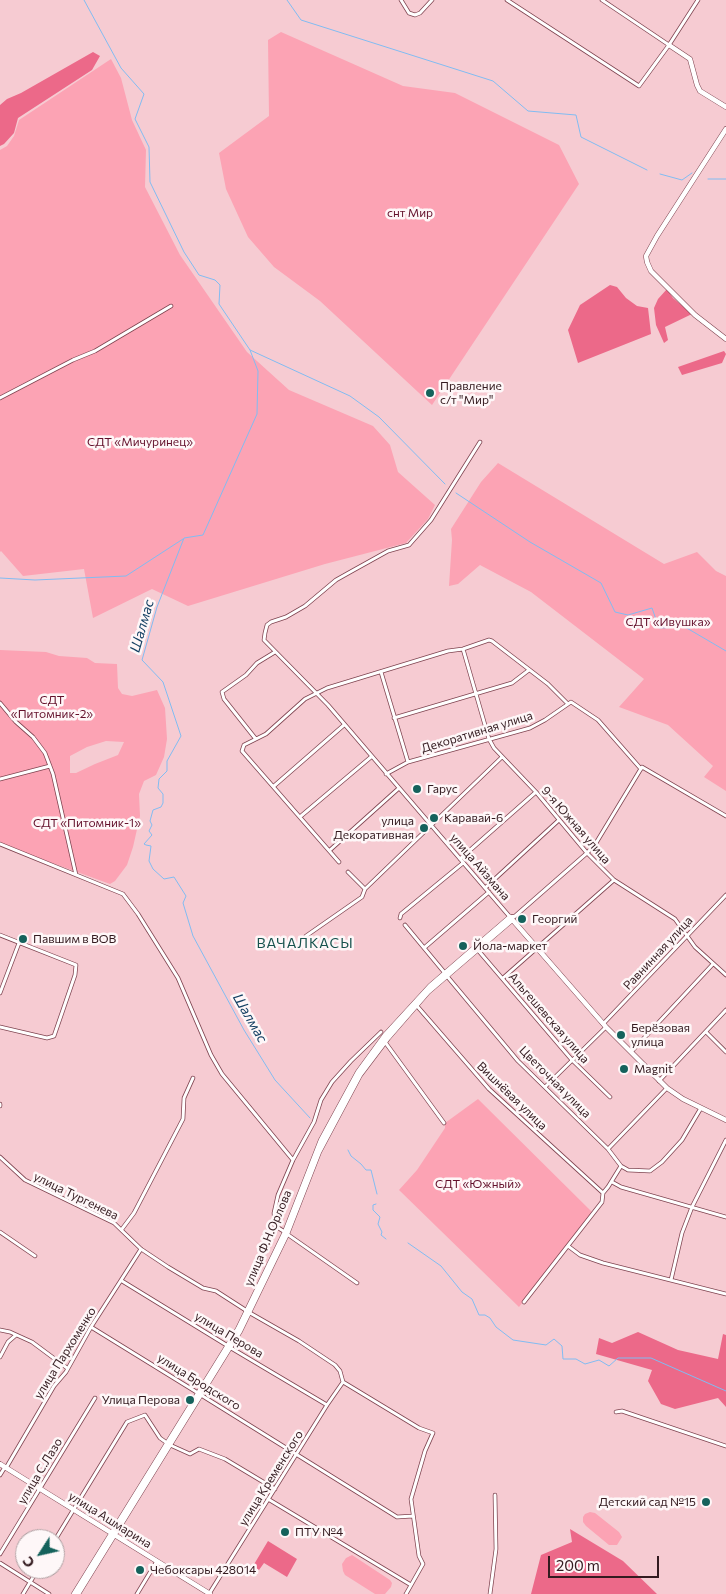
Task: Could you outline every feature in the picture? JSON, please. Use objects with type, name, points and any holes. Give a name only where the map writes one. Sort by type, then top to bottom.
[{"type":"street","points":[[401,0],[409,13],[415,15],[420,13],[432,0]]},
{"type":"street","points":[[507,0],[639,86],[669,45],[698,0]]},
{"type":"street","points":[[602,0],[690,59],[700,91],[726,107]]},
{"type":"street","points":[[726,129],[646,256],[646,262],[651,271],[695,315],[726,339]]},
{"type":"street","points":[[0,398],[73,360],[95,351],[171,306]]},
{"type":"street","points":[[255,738],[224,699],[222,692],[246,675],[257,663],[275,652],[264,640],[265,633],[271,622],[286,617],[305,606],[336,580],[352,571],[388,551],[409,545],[431,520],[480,442]]},
{"type":"street","points":[[339,862],[244,754],[242,748],[255,738],[266,734],[306,699],[327,688],[488,640],[492,641],[570,703],[598,720],[642,768],[726,816]]},
{"type":"street","name":"9-я Южная улица","points":[[463,649],[491,744],[536,792],[587,853],[614,880],[675,920],[695,947],[726,975]]},
{"type":"street","name":"улица Айзмана","points":[[275,652],[318,694],[398,789],[605,1025],[631,1052],[674,1094],[726,1120]]},
{"type":"street","points":[[394,718],[512,683],[529,670]]},
{"type":"street","points":[[381,672],[408,762]]},
{"type":"street","points":[[0,703],[45,753],[50,766],[76,875]]},
{"type":"street","name":"Декоративная улица","points":[[386,774],[408,762],[536,725],[570,703]]},
{"type":"street","points":[[274,786],[344,724]]},
{"type":"street","points":[[300,816],[371,757]]},
{"type":"street","points":[[306,936],[359,900],[365,890],[502,757]]},
{"type":"street","points":[[0,779],[50,766]]},
{"type":"street","points":[[512,918],[596,843],[642,768]]},
{"type":"street","points":[[330,850],[398,789]]},
{"type":"street","points":[[460,859],[536,792]]},
{"type":"street","points":[[485,888],[559,820]]},
{"type":"street","points":[[0,844],[118,891],[126,897],[178,978],[211,1055],[222,1074],[292,1160]]},
{"type":"street","points":[[400,918],[401,914],[464,863]]},
{"type":"street","points":[[348,872],[365,890]]},
{"type":"street","points":[[502,978],[614,880]]},
{"type":"street","points":[[424,948],[489,892]]},
{"type":"street","name":"Равнинная улица","points":[[545,1087],[726,894]]},
{"type":"street","name":"улица Ф.Н.Орлова","points":[[384,1037],[445,974],[512,918]]},
{"type":"street","name":"улица Ф.Н.Орлова","points":[[78,1594],[230,1347],[286,1233],[319,1152],[336,1117],[384,1037],[414,1002],[512,918]]},
{"type":"street","name":"Цветочная улица","points":[[405,925],[518,1061],[608,1149],[621,1166]]},
{"type":"street","points":[[0,935],[76,965],[75,975],[54,1036],[48,1038],[0,1027]]},
{"type":"street","points":[[0,993],[20,942]]},
{"type":"street","name":"Альгешевская улица","points":[[477,949],[572,1060],[610,1097]]},
{"type":"street","points":[[631,1052],[713,964]]},
{"type":"street","name":"Вишнёвая улица","points":[[416,1005],[490,1089],[603,1192]]},
{"type":"street","points":[[659,1081],[726,1010]]},
{"type":"street","points":[[706,1032],[726,1052]]},
{"type":"street","points":[[357,1283],[276,1226],[275,1206],[281,1185],[292,1160],[314,1122],[319,1106],[332,1082],[351,1061],[384,1037],[444,1123]]},
{"type":"street","points":[[122,1229],[134,1214],[183,1119],[184,1098],[193,1078]]},
{"type":"street","points":[[608,1149],[667,1088]]},
{"type":"street","points":[[524,1302],[602,1202],[603,1192],[612,1182],[621,1166],[628,1170],[641,1171],[650,1171],[655,1168],[682,1140],[701,1108]]},
{"type":"street","points":[[670,1280],[682,1234],[692,1207],[726,1140]]},
{"type":"street","name":"улица Тургенева","points":[[0,1157],[25,1180],[103,1216],[122,1229],[141,1249],[203,1288],[216,1291],[299,1341],[335,1365],[340,1371],[343,1382]]},
{"type":"street","points":[[612,1182],[620,1187],[726,1217]]},
{"type":"street","points":[[0,1232],[35,1256]]},
{"type":"street","points":[[568,1246],[586,1258],[726,1294]]},
{"type":"street","name":"улица Пархоменко","points":[[0,1475],[91,1327],[122,1281],[128,1267],[141,1249]]},
{"type":"street","name":"улица Перова","points":[[122,1281],[327,1405]]},
{"type":"street","name":"улица Бродского","points":[[91,1327],[397,1517],[413,1516]]},
{"type":"street","points":[[0,1330],[10,1332],[32,1342],[67,1368]]},
{"type":"street","points":[[0,1357],[8,1342],[16,1335]]},
{"type":"street","points":[[343,1382],[419,1428],[433,1433],[425,1451],[411,1502],[419,1556],[423,1564],[406,1594]]},
{"type":"street","name":"улица Кременского","points":[[209,1594],[343,1382]]},
{"type":"street","name":"улица С.Лазо","points":[[0,1554],[95,1398]]},
{"type":"street","points":[[616,1412],[622,1411],[726,1446]]},
{"type":"street","points":[[61,1529],[127,1422],[145,1415],[160,1438],[169,1444],[190,1454],[199,1450],[225,1459],[275,1489]]},
{"type":"street","name":"улица Ашмарина","points":[[4,1466],[209,1594]]},
{"type":"street","points":[[490,1594],[496,1549],[495,1495]]},
{"type":"street","points":[[268,1499],[411,1585]]},
{"type":"street","name":"улица Ф.Н.Орлова","points":[[74,1594],[114,1534]]},
{"type":"street","points":[[137,1594],[157,1561]]},
{"type":"street","points":[[0,1563],[48,1594]]},
{"type":"street","points":[[23,1594],[32,1579]]},
{"type":"green space","name":"снт Мир","points":[[281,32],[403,86],[455,93],[559,145],[579,184],[432,405],[320,301],[274,267],[248,237],[226,189],[219,153],[269,116],[268,40]]},
{"type":"green space","name":"СДТ «Мичуринец»","points":[[111,59],[121,78],[132,120],[146,150],[145,187],[180,255],[247,352],[289,390],[373,426],[390,445],[398,472],[435,505],[428,519],[406,543],[325,564],[188,606],[152,589],[93,618],[84,569],[23,576],[0,552],[0,150],[7,146],[14,136],[19,120]]},
{"type":"green space","name":"СДТ «Ивушка»","points":[[498,463],[664,564],[697,552],[716,571],[726,576],[726,791],[704,777],[713,766],[668,725],[619,707],[644,679],[531,592],[480,565],[458,584],[449,586],[451,529],[481,482]]},
{"type":"green space","points":[[0,650],[46,652],[59,656],[87,658],[95,663],[117,664],[118,688],[122,694],[132,696],[157,690],[165,708],[167,739],[164,757],[156,775],[144,781],[139,794],[140,816],[133,847],[127,865],[115,881],[110,884],[0,844],[0,780],[48,765],[0,778]],"holes":[[[106,741],[124,742],[118,755],[76,773],[70,773],[70,756],[87,747]]]},
{"type":"green space","name":"СДТ «Южный»","points":[[478,1099],[592,1212],[519,1307],[399,1190],[417,1170],[445,1128],[445,1123]]},
{"type":"green space","points":[[590,1512],[595,1513],[619,1532],[622,1537],[617,1545],[609,1545],[586,1526],[583,1522],[583,1517]]},
{"type":"green space","points":[[352,1555],[390,1580],[392,1583],[391,1587],[385,1594],[375,1594],[345,1575],[342,1564],[346,1558]]},
{"type":"shaded area","points":[[93,52],[100,56],[92,70],[18,118],[14,133],[0,146],[0,105],[7,99]]},
{"type":"shaded area","points":[[610,285],[617,287],[626,298],[637,306],[648,308],[651,334],[578,363],[568,330],[580,305]]},
{"type":"shaded area","points":[[667,289],[673,298],[692,314],[665,327],[668,340],[664,343],[656,325],[654,308],[658,299]]},
{"type":"shaded area","points":[[724,351],[726,354],[722,363],[682,375],[678,367]]},
{"type":"shaded area","points":[[638,1332],[678,1350],[718,1359],[723,1334],[726,1335],[726,1407],[718,1398],[675,1409],[661,1404],[648,1381],[652,1370],[596,1354],[599,1338],[612,1343]]},
{"type":"shaded area","points":[[570,1529],[623,1561],[657,1594],[531,1594],[541,1555],[572,1542]]},
{"type":"shaded area","points":[[268,1541],[297,1559],[287,1577],[264,1563],[259,1570],[253,1566]]},
{"type":"waterway","points":[[84,0],[121,68],[144,94],[135,119],[149,147],[150,182],[184,252],[199,275],[215,280],[220,285],[219,304],[250,350],[350,396],[379,417],[445,484]]},
{"type":"waterway","points":[[287,0],[301,20],[493,81],[528,111],[576,115],[581,137],[647,170]]},
{"type":"waterway","points":[[660,174],[682,180],[692,173]]},
{"type":"waterway","points":[[708,179],[726,179]]},
{"type":"waterway","name":"Шалмас","points":[[250,350],[258,371],[257,414],[203,535],[184,538],[157,607],[142,660],[163,682],[181,736],[167,761],[167,771],[159,779],[158,788],[163,794],[163,803],[161,807],[153,810],[150,821],[152,825],[149,831],[152,835],[144,844],[151,846],[149,861],[153,869],[164,879],[174,877],[186,896],[183,903],[193,936],[244,1030],[275,1080],[310,1118]]},
{"type":"waterway","points":[[456,493],[530,542],[601,583],[615,612],[628,615],[652,608],[659,628],[685,627],[726,651]]},
{"type":"waterway","points":[[0,578],[35,580],[126,576],[183,539]]},
{"type":"waterway","name":"Шалмас","points":[[348,1150],[351,1156],[366,1170],[371,1170],[377,1194]]},
{"type":"waterway","name":"Шалмас","points":[[376,1204],[373,1205],[373,1210],[380,1217],[378,1224],[382,1232],[381,1235],[386,1239]]},
{"type":"waterway","name":"Шалмас","points":[[408,1243],[441,1266],[462,1292],[472,1299],[479,1315],[485,1315],[490,1318],[496,1327],[513,1340],[546,1345],[554,1339],[562,1346],[563,1359],[576,1359],[585,1364],[599,1360],[609,1366],[618,1358],[651,1358],[726,1391]]},
{"type":"place","name":"Правление с/т \"Мир\"","points":[[430,393]]},
{"type":"place","name":"Гарус","points":[[417,789]]},
{"type":"place","name":"Каравай-6","points":[[434,818]]},
{"type":"place","name":"улица Декоративная","points":[[424,828]]},
{"type":"place","name":"Георгий","points":[[522,919]]},
{"type":"place","name":"Павшим в ВОВ","points":[[23,939]]},
{"type":"place","name":"Йола-маркет","points":[[463,946]]},
{"type":"place","name":"Берёзовая улица","points":[[621,1035]]},
{"type":"place","name":"Magnit","points":[[624,1069]]},
{"type":"place","name":"Улица Перова","points":[[190,1400]]},
{"type":"place","name":"Детский сад №15","points":[[706,1502]]},
{"type":"place","name":"ПТУ №4","points":[[285,1532]]},
{"type":"place","name":"Чебоксары 428014","points":[[140,1570]]},
{"type":"district","name":"ВАЧАЛКАСЫ","points":[[305,943]]},
{"type":"park label","name":"СДТ «Питомник-2»","points":[[52,707]]},
{"type":"park label","name":"СДТ «Питомник-1»","points":[[87,823]]}]
